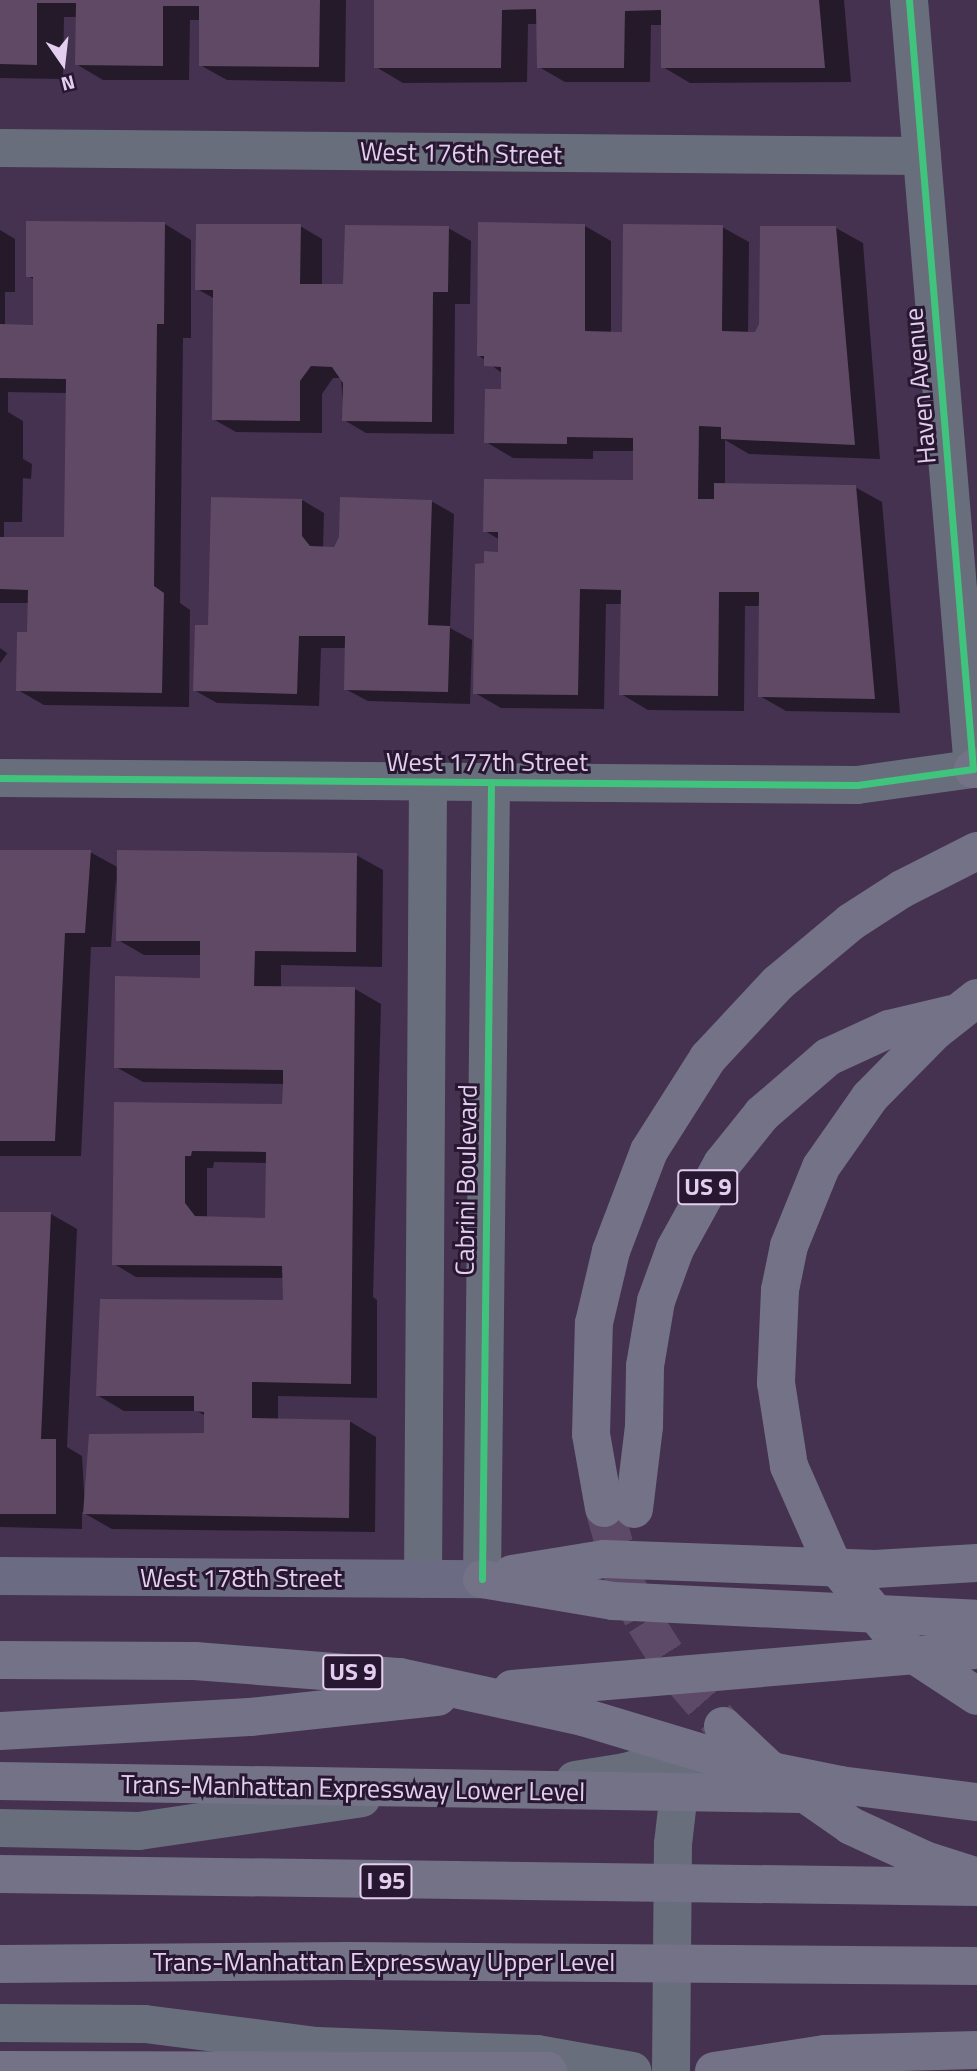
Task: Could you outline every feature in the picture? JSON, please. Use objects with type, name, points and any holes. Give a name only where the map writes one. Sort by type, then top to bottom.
[{"type":"highway","name":"US 9","points":[[977,851],[902,889],[851,922],[778,983],[708,1058],[649,1151],[611,1251],[594,1323],[591,1434],[619,1509],[644,1426],[645,1367],[656,1301],[676,1249],[722,1164],[762,1114],[828,1057],[889,1029],[926,1019],[977,1014]]},
{"type":"highway","points":[[977,998],[935,1031],[870,1097],[821,1167],[789,1246],[780,1290],[776,1383],[789,1466],[830,1559],[904,1648],[977,1696]]},
{"type":"highway","points":[[482,1579],[604,1559],[875,1569],[977,1563]]},
{"type":"highway","points":[[482,1579],[613,1601],[977,1619]]},
{"type":"highway","points":[[0,1731],[238,1718],[578,1682],[977,1650]]},
{"type":"highway","name":"US 9","points":[[0,1660],[195,1661],[400,1677],[559,1710],[696,1752],[840,1785],[977,1802]]},
{"type":"highway","points":[[723,1726],[768,1768],[851,1826],[925,1860],[977,1876]]},
{"type":"highway","name":"Trans-Manhattan Expressway Lower Level","points":[[0,1781],[977,1796]]},
{"type":"highway","name":"I 95","points":[[0,1874],[772,1887],[977,1887]]},
{"type":"highway","name":"Trans-Manhattan Expressway Upper Level","points":[[0,1964],[306,1961],[977,1966]]},
{"type":"highway","points":[[896,2071],[977,2035]]},
{"type":"highway","points":[[714,2071],[825,2054],[977,2050]]},
{"type":"highway","points":[[0,2070],[548,2071]]},
{"type":"main road","name":"West 178th Street","points":[[0,1576],[482,1579]]},
{"type":"street","name":"Haven Avenue","points":[[909,0],[975,769]]},
{"type":"street","name":"West 176th Street","points":[[0,148],[922,156]]},
{"type":"street","name":"West 177th Street","points":[[0,778],[857,785],[975,769]]},
{"type":"street","name":"Cabrini Boulevard","points":[[423,1579],[428,782]]},
{"type":"street","name":"Cabrini Boulevard","points":[[482,1579],[491,782]]},
{"type":"street","points":[[0,1828],[106,1832],[173,1828],[384,1795],[589,1778],[696,1752]]},
{"type":"street","points":[[671,2071],[675,1823],[696,1752]]},
{"type":"street","points":[[0,2023],[145,2024],[317,2046],[549,2055],[632,2071]]},
{"type":"building","points":[[0,0],[320,0],[319,67],[199,66],[199,6],[163,6],[163,66],[75,65],[76,3],[37,3],[37,65],[0,64]]},
{"type":"building","points":[[374,0],[819,0],[825,68],[661,68],[661,10],[625,11],[624,68],[537,68],[536,9],[502,10],[501,68],[374,68]]},
{"type":"building","points":[[26,221],[165,222],[164,324],[157,324],[154,586],[164,593],[162,693],[16,691],[17,632],[27,632],[28,590],[0,589],[0,537],[64,537],[66,379],[0,378],[0,324],[33,325],[33,277],[26,277]]},
{"type":"building","points":[[478,222],[585,224],[585,331],[622,332],[623,224],[723,225],[722,331],[755,332],[759,324],[760,226],[836,226],[855,445],[721,439],[721,427],[699,426],[698,499],[714,499],[714,483],[856,485],[875,699],[758,697],[759,592],[719,592],[718,696],[619,695],[621,590],[580,589],[578,695],[473,694],[475,564],[484,563],[484,551],[498,552],[498,532],[483,532],[484,479],[633,480],[633,438],[567,437],[567,444],[484,443],[485,389],[501,389],[501,367],[484,366],[484,356],[477,356]]},
{"type":"building","points":[[196,224],[301,224],[300,284],[343,284],[345,225],[449,226],[448,292],[433,292],[432,422],[342,421],[343,383],[332,367],[311,366],[300,381],[300,421],[212,420],[213,290],[195,290]]},
{"type":"building","points":[[211,497],[302,499],[302,536],[310,546],[334,547],[339,537],[340,497],[432,500],[428,625],[450,626],[448,692],[344,690],[345,636],[299,636],[297,694],[193,691],[195,625],[208,625]]},
{"type":"building","points":[[0,850],[91,850],[85,933],[65,933],[55,1141],[0,1141]]},
{"type":"building","points":[[117,850],[357,853],[356,952],[255,951],[254,986],[355,987],[351,1384],[252,1382],[252,1418],[350,1420],[349,1518],[83,1514],[89,1434],[204,1433],[204,1412],[194,1411],[194,1396],[96,1396],[100,1299],[283,1300],[282,1266],[112,1265],[114,1102],[282,1104],[283,1086],[283,1070],[114,1068],[115,976],[200,978],[200,941],[116,941]],"holes":[[[192,1151],[266,1152],[265,1218],[195,1216],[185,1203],[185,1156],[191,1156]]]},
{"type":"building","points":[[0,1212],[51,1212],[41,1439],[56,1439],[56,1514],[0,1514]]},
{"type":"tunnel","points":[[604,1508],[625,1583],[645,1622],[678,1674],[723,1726]]},
{"type":"cycle path","points":[[0,778],[857,785],[973,769],[909,0]]},
{"type":"cycle path","points":[[482,1579],[491,782]]}]
